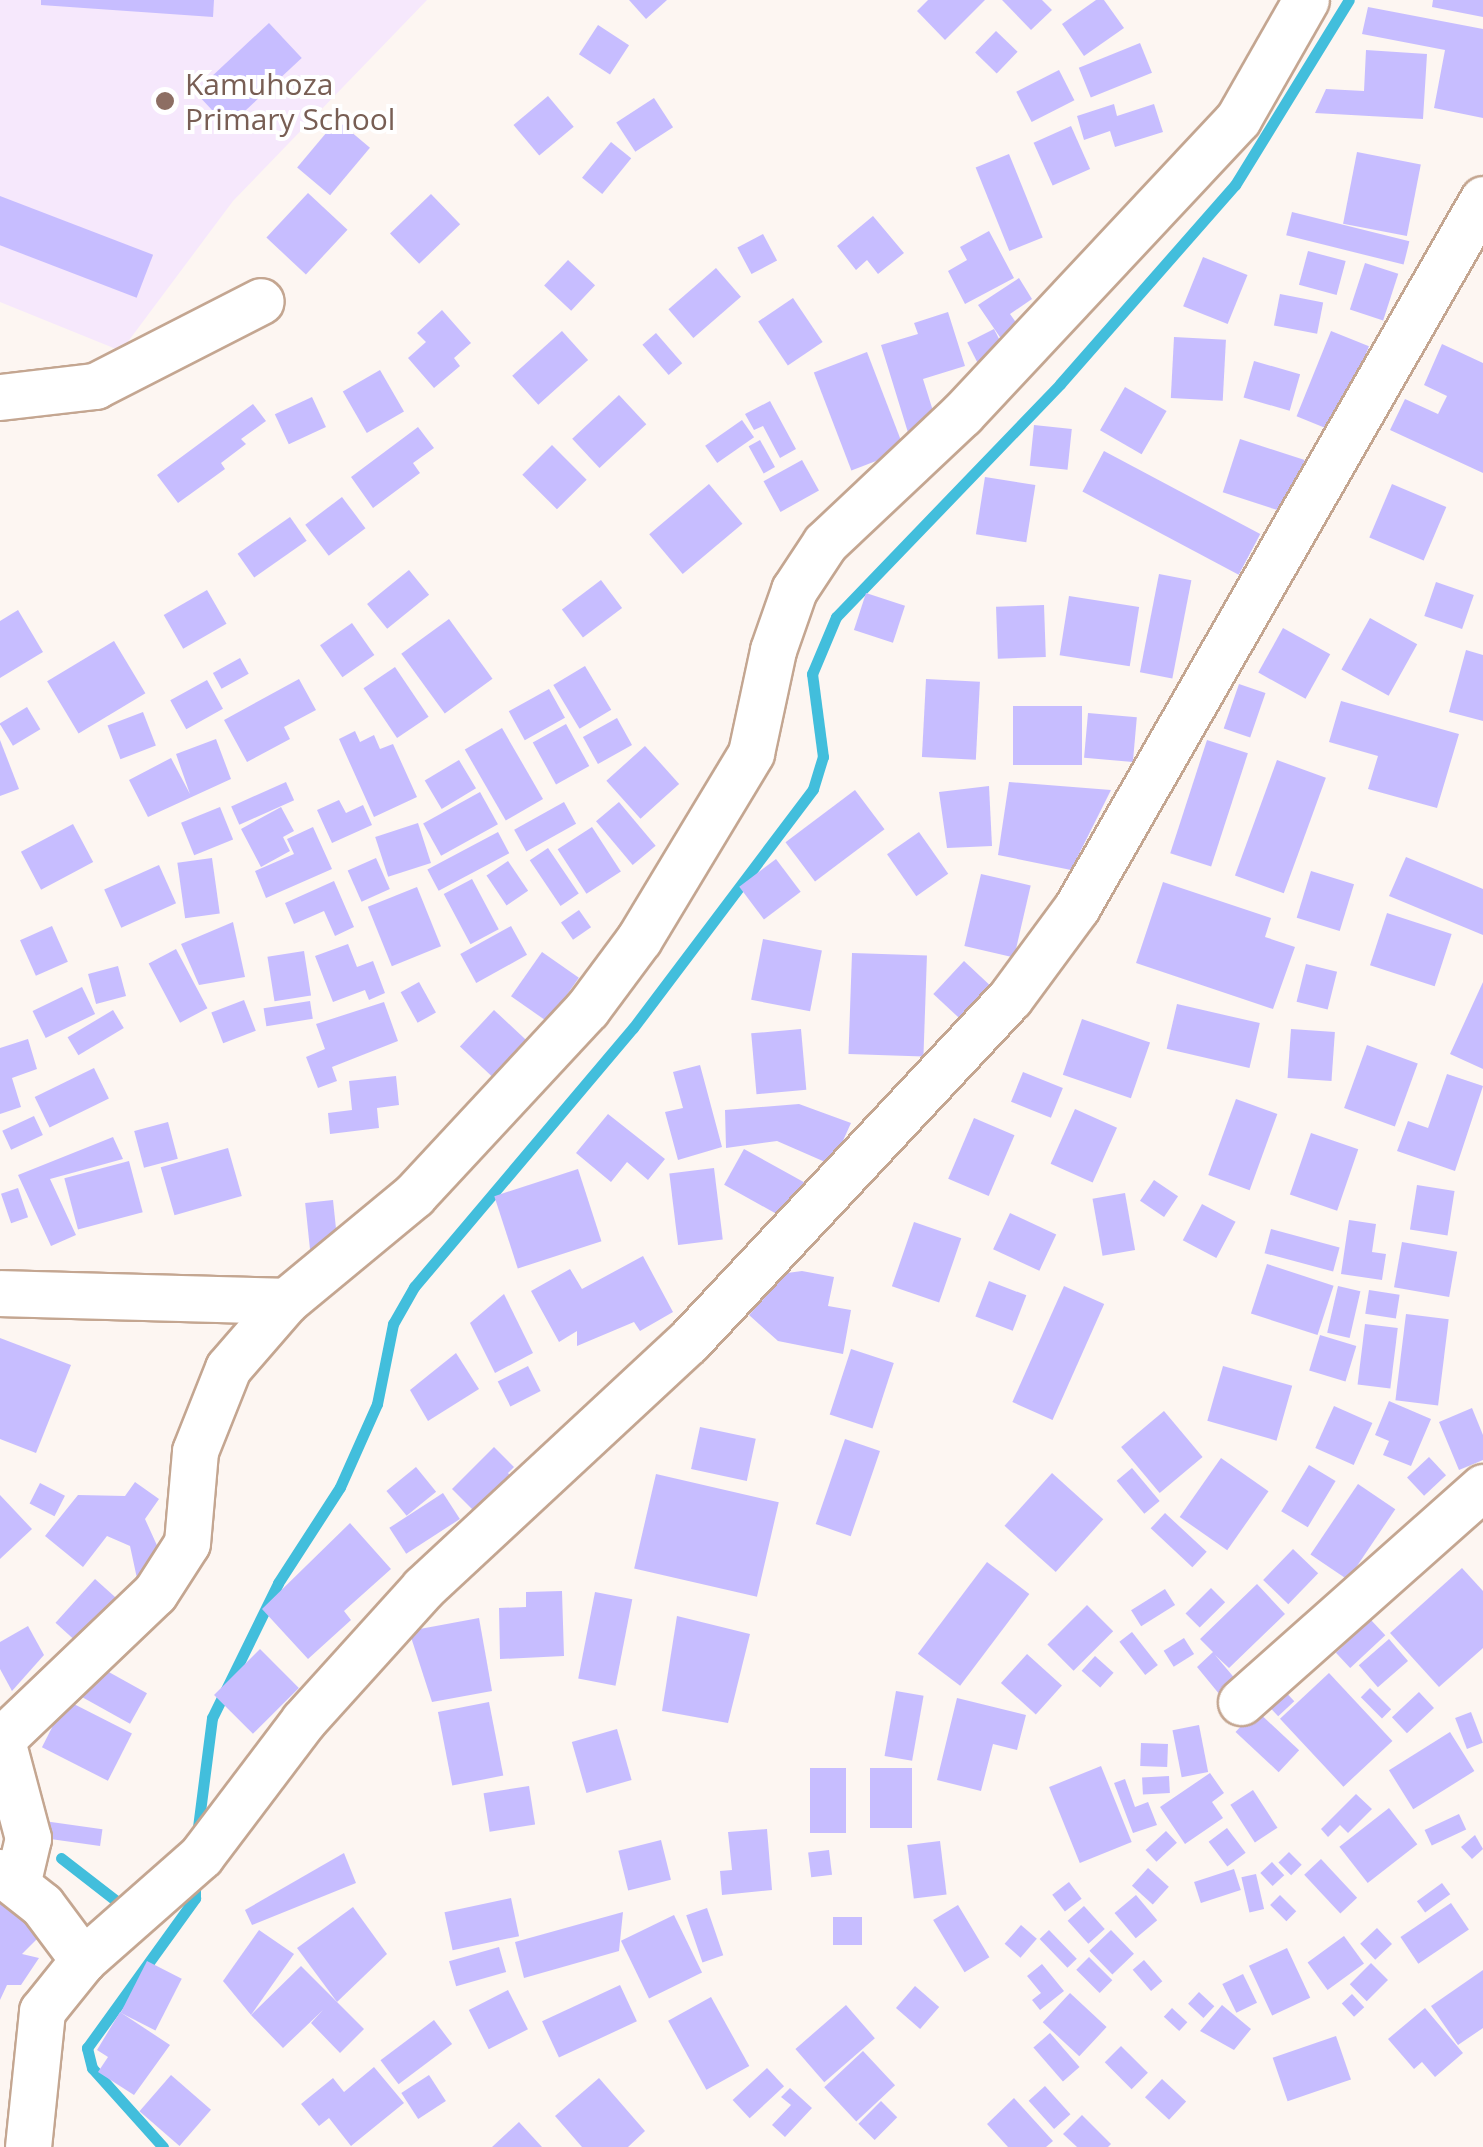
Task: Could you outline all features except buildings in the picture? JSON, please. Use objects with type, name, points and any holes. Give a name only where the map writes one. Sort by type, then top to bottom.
[{"type":"street","points":[[83,1960],[42,1905],[9,1879],[28,1838],[1,1736],[155,1593],[187,1543],[195,1451],[207,1408],[228,1368],[286,1301],[414,1194],[587,1009],[639,939],[752,753],[778,635],[794,590],[825,543],[962,414],[1238,119],[1306,0]]},
{"type":"street","points":[[28,2147],[42,2011],[83,1960],[201,1856],[303,1721],[423,1588],[688,1342],[1010,998],[1078,907],[1483,200]]},
{"type":"street","points":[[0,397],[96,386],[260,301]]},
{"type":"street","points":[[0,1294],[286,1301]]},
{"type":"street","points":[[1241,1702],[1481,1494]]},
{"type":"shaded area","name":"Kamuhoza Primary School","points":[[0,0],[427,0],[233,201],[121,351],[0,302]]},
{"type":"waterway","points":[[197,1835],[212,1718],[278,1583],[340,1487],[377,1404],[393,1324],[414,1287],[633,1028],[813,789],[823,757],[812,674],[836,617],[1060,384],[1235,185],[1349,0]]},
{"type":"waterway","points":[[61,1858],[128,1910]]},
{"type":"waterway","points":[[163,2147],[92,2068],[87,2048],[195,1898],[195,1879]]},
{"type":"place","name":"Kamuhoza Primary School","points":[[165,101]]}]
